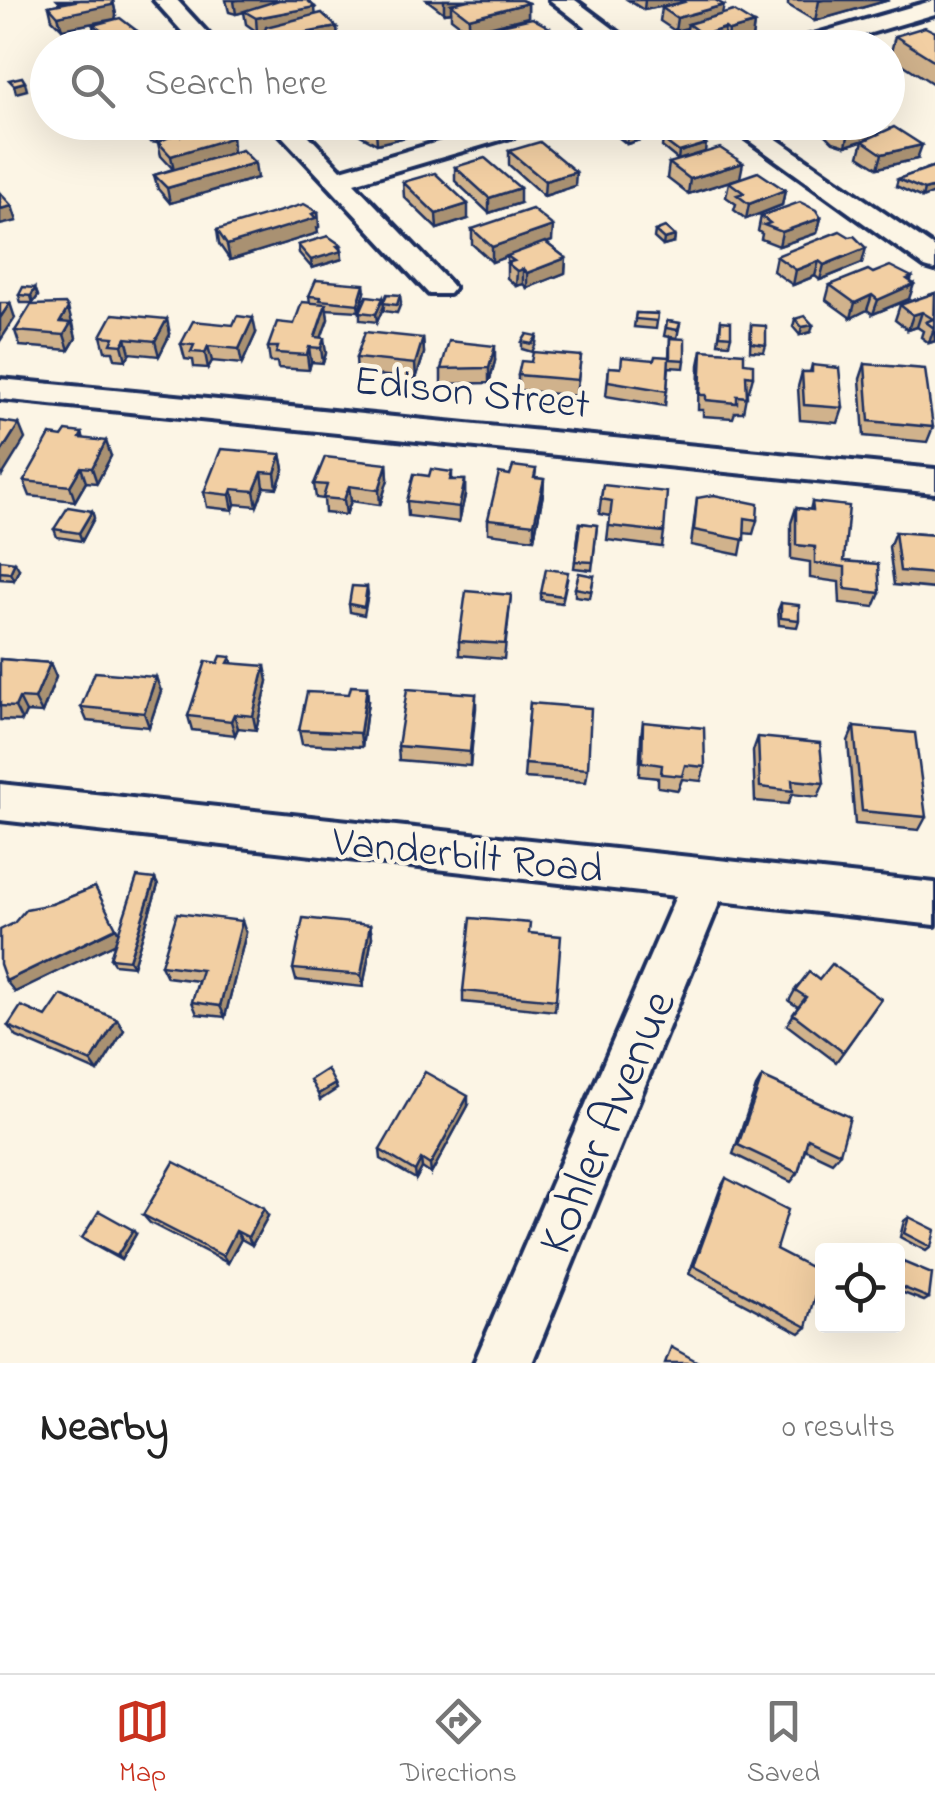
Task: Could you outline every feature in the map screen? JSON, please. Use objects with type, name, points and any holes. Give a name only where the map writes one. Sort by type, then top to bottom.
[{"type":"street","points":[[165,0],[193,30]]},
{"type":"street","points":[[561,0],[603,30]]},
{"type":"street","points":[[853,30],[935,6]]},
{"type":"street","points":[[298,140],[439,288]]},
{"type":"street","points":[[335,180],[474,140]]},
{"type":"street","points":[[761,140],[935,261]]},
{"type":"street","name":"Edison Street","points":[[0,389],[935,481]]},
{"type":"street","name":"Vanderbilt Road","points":[[0,802],[935,904]]},
{"type":"street","name":"Kohler Avenue","points":[[503,1363],[706,880]]},
{"type":"building","points":[[80,0],[113,1],[112,5],[58,16],[49,6]]},
{"type":"building","points":[[279,0],[307,0],[315,7],[256,18],[244,11]]},
{"type":"building","points":[[468,0],[528,3],[469,18],[451,4]]},
{"type":"building","points":[[681,0],[715,0],[724,5],[677,18],[662,8],[684,2]]},
{"type":"building","points":[[733,11],[754,24],[733,30],[696,30],[688,24]]},
{"type":"building","points":[[322,13],[337,27],[265,30]]},
{"type":"building","points":[[120,18],[136,30],[100,30],[93,25]]},
{"type":"building","points":[[532,18],[550,28],[507,30],[501,25]]},
{"type":"building","points":[[925,27],[935,32],[935,61],[905,42],[905,33]]},
{"type":"building","points":[[22,77],[25,82],[14,85],[9,80]]},
{"type":"building","points":[[905,134],[922,145],[882,154],[863,141],[905,140]]},
{"type":"building","points":[[162,140],[224,140],[171,156],[158,142]]},
{"type":"building","points":[[663,140],[701,140],[706,144],[679,152]]},
{"type":"building","points":[[540,142],[576,172],[545,181],[509,151]]},
{"type":"building","points":[[720,148],[743,163],[690,179],[669,163]]},
{"type":"building","points":[[242,150],[255,163],[167,188],[154,175]]},
{"type":"building","points":[[485,158],[520,188],[489,198],[455,167]]},
{"type":"building","points":[[932,167],[935,187],[924,190],[898,179]]},
{"type":"building","points":[[758,172],[785,190],[749,204],[737,195],[744,193],[729,182]]},
{"type":"building","points":[[435,173],[468,204],[436,214],[403,182]]},
{"type":"building","points":[[0,193],[12,206],[0,209]]},
{"type":"building","points":[[800,202],[816,210],[821,218],[782,232],[764,225],[770,223],[761,216]]},
{"type":"building","points":[[304,204],[318,212],[312,214],[316,218],[227,245],[217,230]]},
{"type":"building","points":[[532,209],[553,226],[492,247],[472,229]]},
{"type":"building","points":[[665,227],[675,236],[664,239],[655,231]]},
{"type":"building","points":[[840,231],[854,236],[866,248],[824,265],[819,261],[796,270],[776,256]]},
{"type":"building","points":[[328,236],[341,245],[337,246],[342,251],[311,260],[298,245]]},
{"type":"building","points":[[545,242],[566,258],[527,273],[507,263],[514,261],[507,256]]},
{"type":"building","points":[[890,266],[912,277],[907,279],[914,284],[878,300],[872,295],[855,303],[830,285],[868,270],[873,273]]},
{"type":"building","points":[[316,280],[364,284],[358,304],[309,296]]},
{"type":"building","points":[[23,287],[35,288],[31,296],[19,295]]},
{"type":"building","points":[[935,293],[934,328],[926,322],[933,319],[922,312],[913,315],[900,305]]},
{"type":"building","points":[[387,294],[400,295],[397,305],[383,303]]},
{"type":"building","points":[[367,296],[383,298],[376,314],[360,312]]},
{"type":"building","points":[[302,302],[326,304],[315,337],[324,338],[321,348],[309,347],[307,355],[276,353],[278,347],[268,347],[277,322],[294,324]]},
{"type":"building","points":[[0,303],[10,303],[0,318]]},
{"type":"building","points":[[65,304],[68,308],[60,322],[71,323],[64,335],[15,331],[31,305]]},
{"type":"building","points":[[636,313],[658,314],[657,321],[635,319]]},
{"type":"building","points":[[113,314],[167,319],[155,341],[126,338],[122,345],[111,344],[114,337],[101,336]]},
{"type":"building","points":[[237,316],[253,318],[239,349],[208,346],[205,353],[191,352],[194,345],[181,344],[193,321],[233,325]]},
{"type":"building","points":[[805,316],[813,325],[802,327],[795,319]]},
{"type":"building","points":[[667,321],[680,323],[678,330],[666,328]]},
{"type":"building","points":[[721,321],[731,322],[731,336],[720,335]]},
{"type":"building","points":[[751,325],[766,326],[766,345],[751,343]]},
{"type":"building","points":[[365,332],[423,338],[415,364],[356,358]]},
{"type":"building","points":[[527,334],[537,336],[532,344],[522,342]]},
{"type":"building","points":[[670,338],[685,339],[685,360],[670,359]]},
{"type":"building","points":[[449,341],[495,346],[489,368],[441,369]]},
{"type":"building","points":[[702,350],[744,353],[744,363],[753,364],[753,376],[746,375],[747,397],[737,396],[737,403],[706,400],[706,395],[700,395]]},
{"type":"building","points":[[533,352],[581,356],[578,380],[518,375],[521,361],[531,362]]},
{"type":"building","points":[[655,356],[669,357],[667,391],[608,381],[609,367],[621,368],[622,357],[654,360]]},
{"type":"building","points":[[865,364],[925,369],[933,427],[869,421]]},
{"type":"building","points":[[812,365],[839,368],[843,408],[804,405],[802,372],[812,372]]},
{"type":"building","points":[[0,421],[19,424],[0,454]]},
{"type":"building","points":[[66,431],[82,433],[80,438],[106,441],[92,468],[81,467],[70,486],[24,481],[50,435],[62,437]]},
{"type":"building","points":[[221,449],[281,454],[275,473],[262,472],[254,491],[232,489],[230,495],[204,492]]},
{"type":"building","points":[[325,457],[387,464],[379,490],[349,486],[344,500],[323,498],[327,485],[314,484]]},
{"type":"building","points":[[513,466],[536,469],[534,478],[544,479],[534,524],[488,519],[499,473],[510,475]]},
{"type":"building","points":[[431,469],[452,472],[450,480],[465,480],[459,507],[407,501],[414,474],[429,476]]},
{"type":"building","points":[[603,485],[667,492],[664,532],[609,526],[612,501],[601,499]]},
{"type":"building","points":[[714,495],[758,504],[757,520],[745,518],[744,540],[694,530],[697,498]]},
{"type":"building","points":[[812,502],[849,506],[844,561],[878,564],[880,593],[845,589],[845,567],[815,563],[815,547],[796,545],[796,508],[813,510]]},
{"type":"building","points":[[68,507],[92,511],[79,533],[54,529]]},
{"type":"building","points":[[580,523],[597,525],[593,562],[575,561]]},
{"type":"building","points":[[895,532],[935,535],[935,574],[900,571]]},
{"type":"building","points":[[0,560],[15,562],[10,573],[0,572]]},
{"type":"building","points":[[546,569],[568,572],[563,596],[541,593]]},
{"type":"building","points":[[579,573],[594,576],[591,591],[575,588]]},
{"type":"building","points":[[352,586],[367,587],[364,607],[349,604]]},
{"type":"building","points":[[466,591],[511,595],[505,644],[459,641]]},
{"type":"building","points":[[781,603],[799,605],[799,620],[781,618]]},
{"type":"building","points":[[221,656],[231,657],[228,663],[265,666],[253,716],[234,714],[231,721],[188,716],[206,661],[218,663]]},
{"type":"building","points":[[0,659],[50,663],[35,699],[19,698],[15,707],[0,706]]},
{"type":"building","points":[[95,672],[156,677],[144,713],[81,707]]},
{"type":"building","points":[[351,686],[367,687],[360,733],[299,730],[307,692],[349,694]]},
{"type":"building","points":[[407,689],[476,694],[470,752],[398,746]]},
{"type":"building","points":[[530,703],[591,708],[588,769],[525,764]]},
{"type":"building","points":[[643,722],[704,728],[705,767],[685,765],[682,776],[661,774],[662,765],[642,762]]},
{"type":"building","points":[[854,727],[915,733],[926,817],[862,811]]},
{"type":"building","points":[[758,737],[820,743],[824,783],[792,780],[793,791],[760,787]]},
{"type":"building","points":[[137,877],[155,879],[129,960],[110,958]]},
{"type":"building","points":[[95,887],[116,928],[6,981],[0,964],[0,930],[14,923],[26,909],[52,904]]},
{"type":"building","points":[[177,913],[242,921],[220,1006],[192,1002],[202,970],[161,965]]},
{"type":"building","points":[[303,918],[370,925],[361,975],[293,969]]},
{"type":"building","points":[[471,918],[530,923],[529,933],[561,936],[556,1000],[463,991]]},
{"type":"building","points":[[832,964],[881,999],[843,1052],[793,1014],[806,997],[795,990],[809,972],[819,980]]},
{"type":"building","points":[[61,995],[117,1019],[91,1062],[8,1026],[21,1006],[46,1017]]},
{"type":"building","points":[[327,1069],[335,1084],[318,1094],[310,1080]]},
{"type":"building","points":[[425,1072],[468,1096],[430,1165],[421,1159],[415,1171],[380,1150]]},
{"type":"building","points":[[762,1077],[850,1117],[840,1153],[808,1138],[798,1173],[738,1145]]},
{"type":"building","points":[[174,1162],[264,1208],[248,1237],[236,1231],[223,1256],[143,1215]]},
{"type":"building","points":[[726,1178],[788,1210],[776,1249],[815,1269],[815,1298],[807,1327],[694,1266]]},
{"type":"building","points":[[99,1211],[133,1230],[117,1256],[82,1238]]},
{"type":"building","points":[[909,1217],[935,1230],[931,1247],[904,1233]]},
{"type":"building","points":[[905,1263],[932,1274],[929,1298],[905,1288]]},
{"type":"building","points":[[671,1347],[700,1363],[665,1363]]}]
